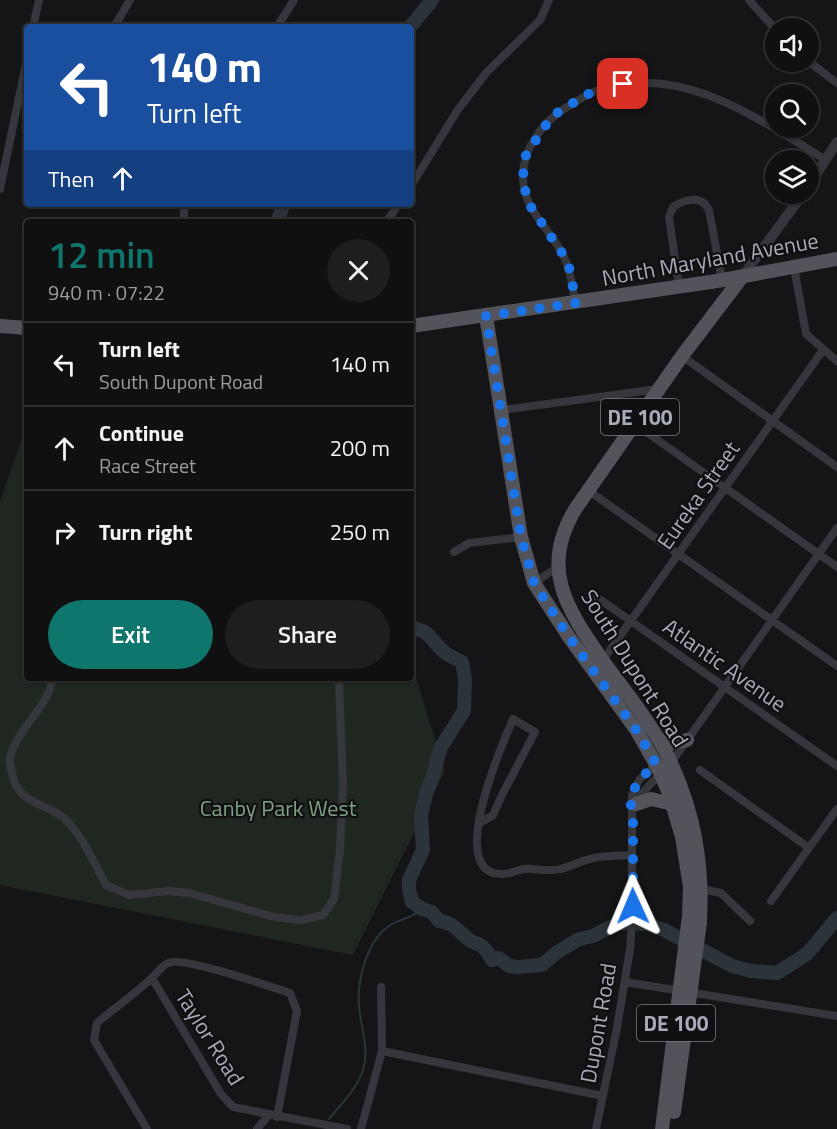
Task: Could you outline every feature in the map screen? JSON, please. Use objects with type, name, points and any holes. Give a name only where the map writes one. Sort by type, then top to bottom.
[{"type":"main road","name":"North Maryland Avenue","points":[[414,326],[679,287],[837,259]]},
{"type":"main road","name":"South Dupont Road","points":[[696,888],[663,767],[658,739],[574,618],[565,600],[559,566],[561,540],[566,526],[682,356],[742,277]]},
{"type":"main road","points":[[712,318],[717,281]]},
{"type":"main road","name":"DE 100","points":[[486,316],[521,537],[534,583]]},
{"type":"main road","points":[[0,326],[24,328]]},
{"type":"main road","name":"South Dupont Road","points":[[534,583],[569,637],[663,767],[689,809],[693,825],[695,919],[671,1129]]},
{"type":"main road","points":[[597,674],[608,677],[622,695],[634,705]]},
{"type":"main road","points":[[658,739],[673,742],[687,740]]},
{"type":"main road","points":[[634,810],[651,800],[673,804]]},
{"type":"main road","name":"South Dupont Road","points":[[662,1129],[695,919]]},
{"type":"street","points":[[34,24],[39,0]]},
{"type":"street","points":[[116,24],[130,0]]},
{"type":"street","points":[[279,24],[294,0]]},
{"type":"street","points":[[414,181],[457,111],[486,73],[540,20],[549,0]]},
{"type":"street","points":[[749,0],[765,18]]},
{"type":"street","points":[[819,69],[837,83]]},
{"type":"street","points":[[0,189],[24,73]]},
{"type":"street","points":[[576,303],[569,267],[527,201],[523,176],[526,155],[552,116],[586,95],[603,88],[623,84],[663,83],[681,86],[714,96],[826,160]]},
{"type":"street","points":[[819,170],[837,142]]},
{"type":"street","points":[[679,287],[669,217],[673,207],[687,200],[698,200],[709,210],[717,281]]},
{"type":"street","name":"South Dupont Road","points":[[742,277],[796,204]]},
{"type":"street","points":[[794,267],[806,334],[837,361]]},
{"type":"street","name":"Eureka Street","points":[[603,660],[823,350]]},
{"type":"street","points":[[682,356],[837,467]]},
{"type":"street","points":[[502,410],[659,389]]},
{"type":"street","points":[[635,424],[837,567]]},
{"type":"street","points":[[589,491],[837,666]]},
{"type":"street","name":"Dupont Road","points":[[596,1129],[625,982],[632,931],[634,810],[631,803],[635,786],[644,775],[663,767],[687,740],[837,528]]},
{"type":"street","points":[[454,552],[469,543],[521,537]]},
{"type":"street","points":[[534,583],[559,566]]},
{"type":"street","name":"Atlantic Avenue","points":[[591,597],[598,598],[837,766]]},
{"type":"street","points":[[52,681],[48,694],[26,726],[11,755],[10,767],[15,785],[25,797],[66,819],[91,854],[106,885],[129,895],[169,891],[189,893],[274,917],[302,920],[323,915],[334,899],[340,850],[343,785],[339,681]]},
{"type":"street","points":[[480,823],[493,815],[535,732],[513,719],[488,780],[482,802],[478,841],[480,862],[485,868],[502,875],[524,869],[559,870],[592,858],[632,855]]},
{"type":"street","points":[[700,770],[809,848]]},
{"type":"street","points":[[771,901],[837,809]]},
{"type":"street","points":[[696,888],[721,893],[750,921]]},
{"type":"street","points":[[147,1129],[94,1040],[94,1030],[97,1023],[166,964],[173,961],[189,963],[290,993],[297,1011],[273,1116],[256,1129]]},
{"type":"street","name":"Taylor Road","points":[[152,978],[221,1094],[233,1107],[347,1129]]},
{"type":"street","points":[[625,982],[837,1016]]},
{"type":"street","points":[[361,1129],[382,1051],[381,987]]},
{"type":"street","points":[[382,1051],[603,1096]]},
{"type":"green space","name":"Canby Park West","points":[[24,433],[24,681],[414,681],[414,672],[445,771],[353,955],[0,885],[0,502]]},
{"type":"waterway","points":[[412,24],[432,0]]},
{"type":"waterway","points":[[278,219],[283,207]]},
{"type":"waterway","points":[[414,628],[426,633],[443,651],[462,662],[465,679],[464,711],[441,747],[426,794],[421,816],[423,850],[409,880],[409,890],[412,902],[432,912],[439,921],[453,926],[471,941],[482,946],[492,960],[499,958],[509,966],[518,967],[542,965],[579,939],[593,936],[616,924],[647,924],[664,930],[732,966],[751,971],[777,973],[807,954],[837,918]]},
{"type":"waterway","points":[[329,1119],[353,1090],[365,1062],[359,987],[370,950],[384,930],[422,909]]},
{"type":"route","points":[[623,84],[603,88],[586,95],[552,116],[526,155],[523,176],[527,201],[569,267],[576,303],[486,316],[521,537],[534,583],[569,637],[637,731],[656,764],[639,780],[632,794],[633,906]]}]
